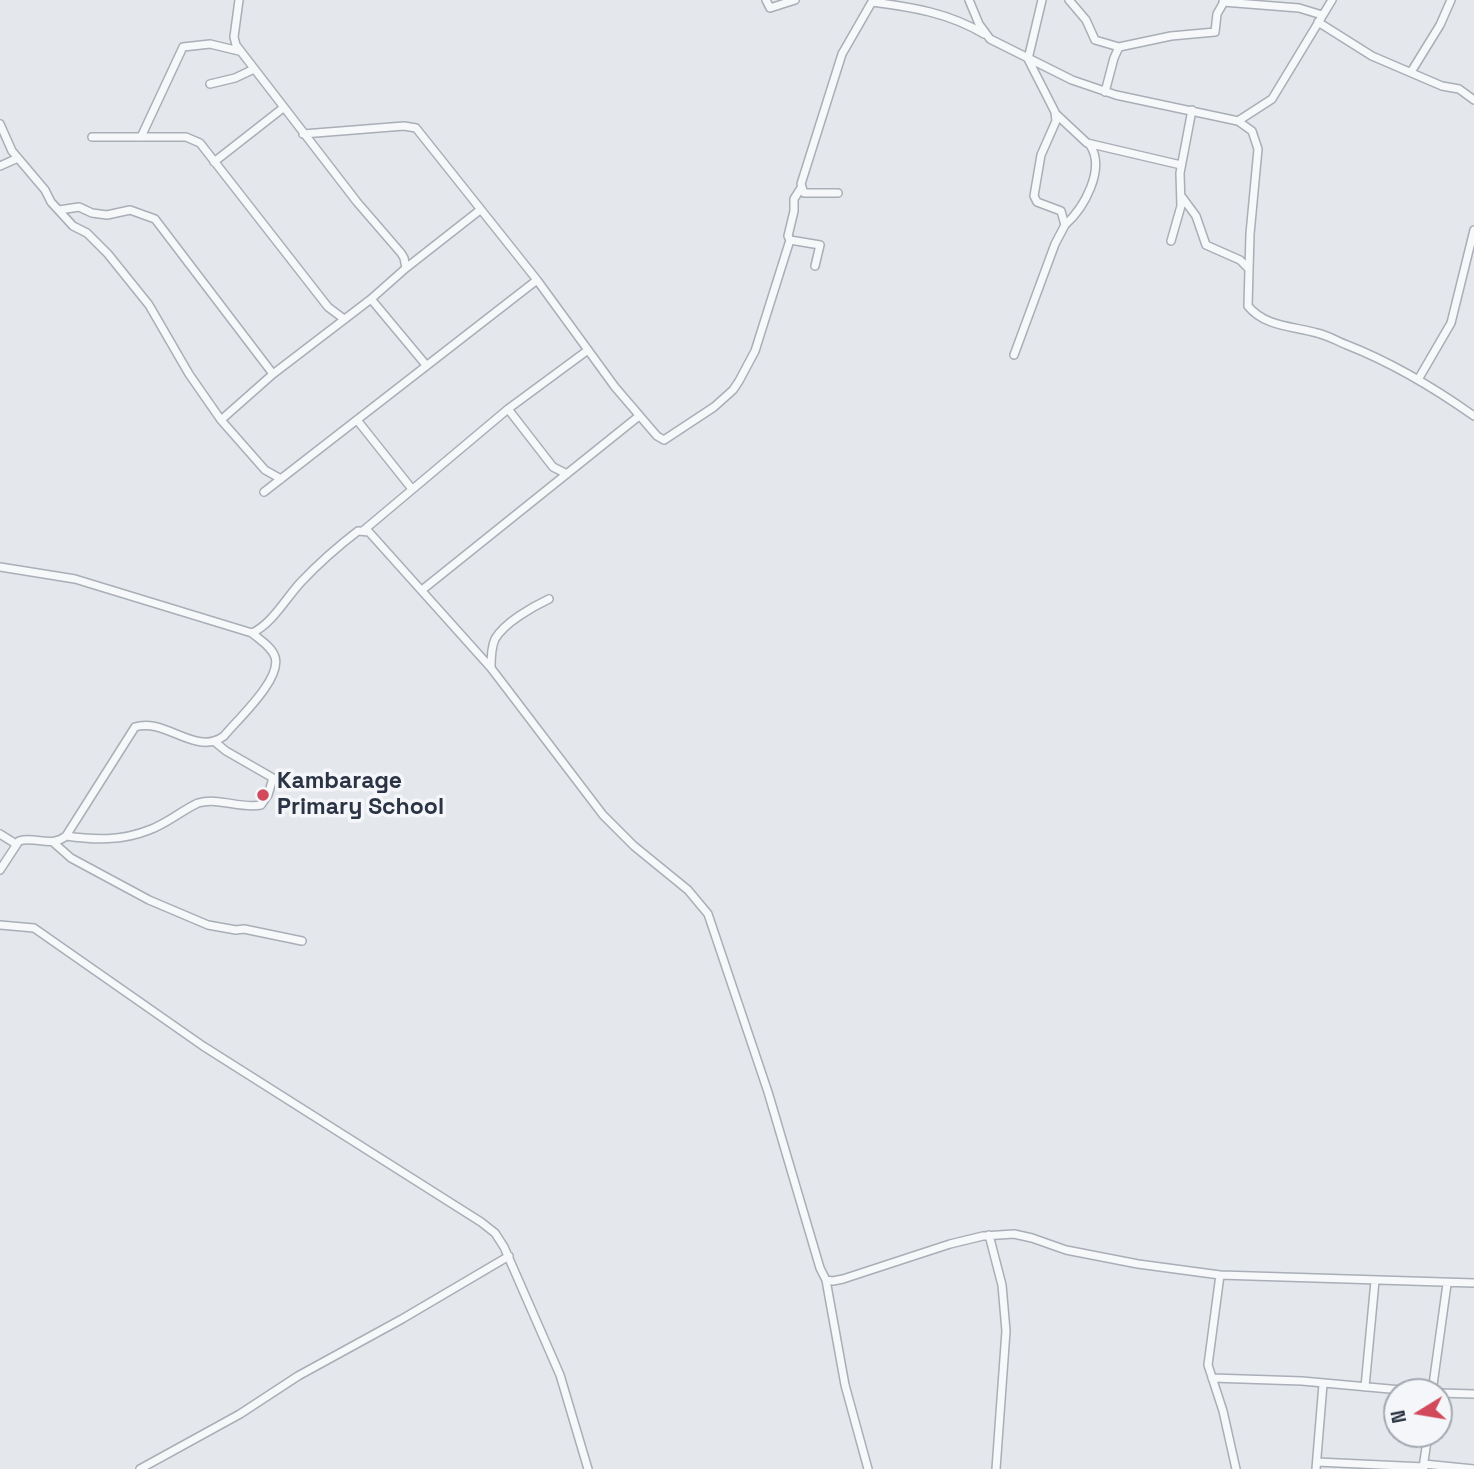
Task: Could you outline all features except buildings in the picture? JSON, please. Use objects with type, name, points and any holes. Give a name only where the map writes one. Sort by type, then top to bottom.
[{"type":"street","points":[[239,0],[234,37],[240,51],[303,134],[404,258],[406,268]]},
{"type":"street","points":[[766,0],[772,8],[795,0]]},
{"type":"street","points":[[969,0],[986,35]]},
{"type":"street","points":[[1042,0],[1028,59],[1055,112],[1090,144],[1181,165]]},
{"type":"street","points":[[1069,0],[1086,20],[1095,40],[1119,47],[1171,36],[1212,33],[1215,30],[1217,13],[1224,1],[1299,8],[1320,18],[1372,56],[1442,86],[1459,89],[1474,100]]},
{"type":"street","points":[[1238,121],[1272,99],[1332,0]]},
{"type":"street","points":[[1411,72],[1446,14],[1451,0]]},
{"type":"street","points":[[303,134],[413,127],[537,280],[639,416],[657,436],[666,439],[705,414],[733,390],[755,351],[790,240],[788,234],[794,199],[801,188],[819,122],[842,54],[872,1],[939,13],[967,24],[1006,48],[1072,80],[1105,92],[1238,121],[1252,131],[1258,149],[1248,268],[1248,306],[1257,316],[1270,322],[1320,333],[1375,356],[1419,378],[1474,416]]},
{"type":"street","points":[[141,137],[183,47],[210,44],[240,51]]},
{"type":"street","points":[[1105,92],[1119,47]]},
{"type":"street","points":[[210,84],[235,78],[254,69]]},
{"type":"street","points":[[214,162],[283,108]]},
{"type":"street","points":[[1171,241],[1182,197],[1181,165],[1192,110]]},
{"type":"street","points":[[1055,112],[1056,121],[1041,155],[1034,196],[1037,202],[1061,211],[1065,225]]},
{"type":"street","points":[[0,124],[18,158],[73,226],[87,233],[139,292],[221,420],[265,470],[281,479]]},
{"type":"street","points":[[92,136],[186,137],[200,143],[328,307],[344,319]]},
{"type":"street","points":[[1014,355],[1055,244],[1065,225],[1081,207],[1094,173],[1096,157],[1090,144]]},
{"type":"street","points":[[0,166],[18,158]]},
{"type":"street","points":[[801,188],[807,194],[838,193]]},
{"type":"street","points":[[1182,197],[1196,216],[1206,245],[1236,257],[1248,268]]},
{"type":"street","points":[[60,210],[79,207],[92,213],[107,215],[130,209],[155,219],[273,374]]},
{"type":"street","points":[[221,420],[273,374],[480,210]]},
{"type":"street","points":[[1419,378],[1451,323],[1474,230]]},
{"type":"street","points":[[790,240],[820,246],[815,266]]},
{"type":"street","points":[[264,492],[537,280]]},
{"type":"street","points":[[371,299],[426,365]]},
{"type":"street","points":[[252,633],[266,624],[299,584],[333,550],[358,531],[364,530],[508,409],[588,350]]},
{"type":"street","points":[[508,409],[553,467],[567,474]]},
{"type":"street","points":[[422,590],[639,416]]},
{"type":"street","points":[[357,420],[412,489]]},
{"type":"street","points":[[364,530],[369,532],[491,668],[603,815],[634,846],[688,890],[708,914],[768,1092],[820,1268],[826,1280],[848,1402],[868,1469]]},
{"type":"street","points":[[0,567],[75,579],[252,633],[271,650],[276,666],[274,675],[224,736],[215,742]]},
{"type":"street","points":[[491,668],[492,647],[496,638],[530,608],[548,599]]},
{"type":"street","points":[[54,843],[66,836],[135,727],[141,725],[198,741],[215,742],[273,778],[268,795],[261,805],[206,800],[142,833],[107,839],[66,836]]},
{"type":"street","points":[[0,834],[16,844]]},
{"type":"street","points":[[0,870],[16,844],[30,839],[54,843],[71,858],[149,900],[208,925],[302,941]]},
{"type":"street","points":[[0,925],[28,926],[44,934],[203,1046],[495,1233],[509,1256],[560,1375],[588,1469]]},
{"type":"street","points":[[826,1280],[843,1279],[950,1244],[989,1235],[1018,1234],[1078,1253],[1220,1275],[1474,1283]]},
{"type":"street","points":[[989,1235],[1002,1285],[1005,1319],[1006,1361],[999,1407],[996,1469]]},
{"type":"street","points":[[140,1469],[240,1414],[299,1376],[402,1320],[509,1256]]},
{"type":"street","points":[[1220,1275],[1208,1359],[1236,1469]]},
{"type":"street","points":[[1365,1387],[1375,1281]]},
{"type":"street","points":[[1435,1378],[1447,1284]]},
{"type":"street","points":[[1212,1378],[1383,1389]]},
{"type":"street","points":[[1323,1384],[1316,1466],[1474,1469]]},
{"type":"street","points":[[1453,1393],[1474,1394]]},
{"type":"street","points":[[1424,1467],[1426,1448]]},
{"type":"place","name":"Kambarage Primary School","points":[[263,795]]}]
